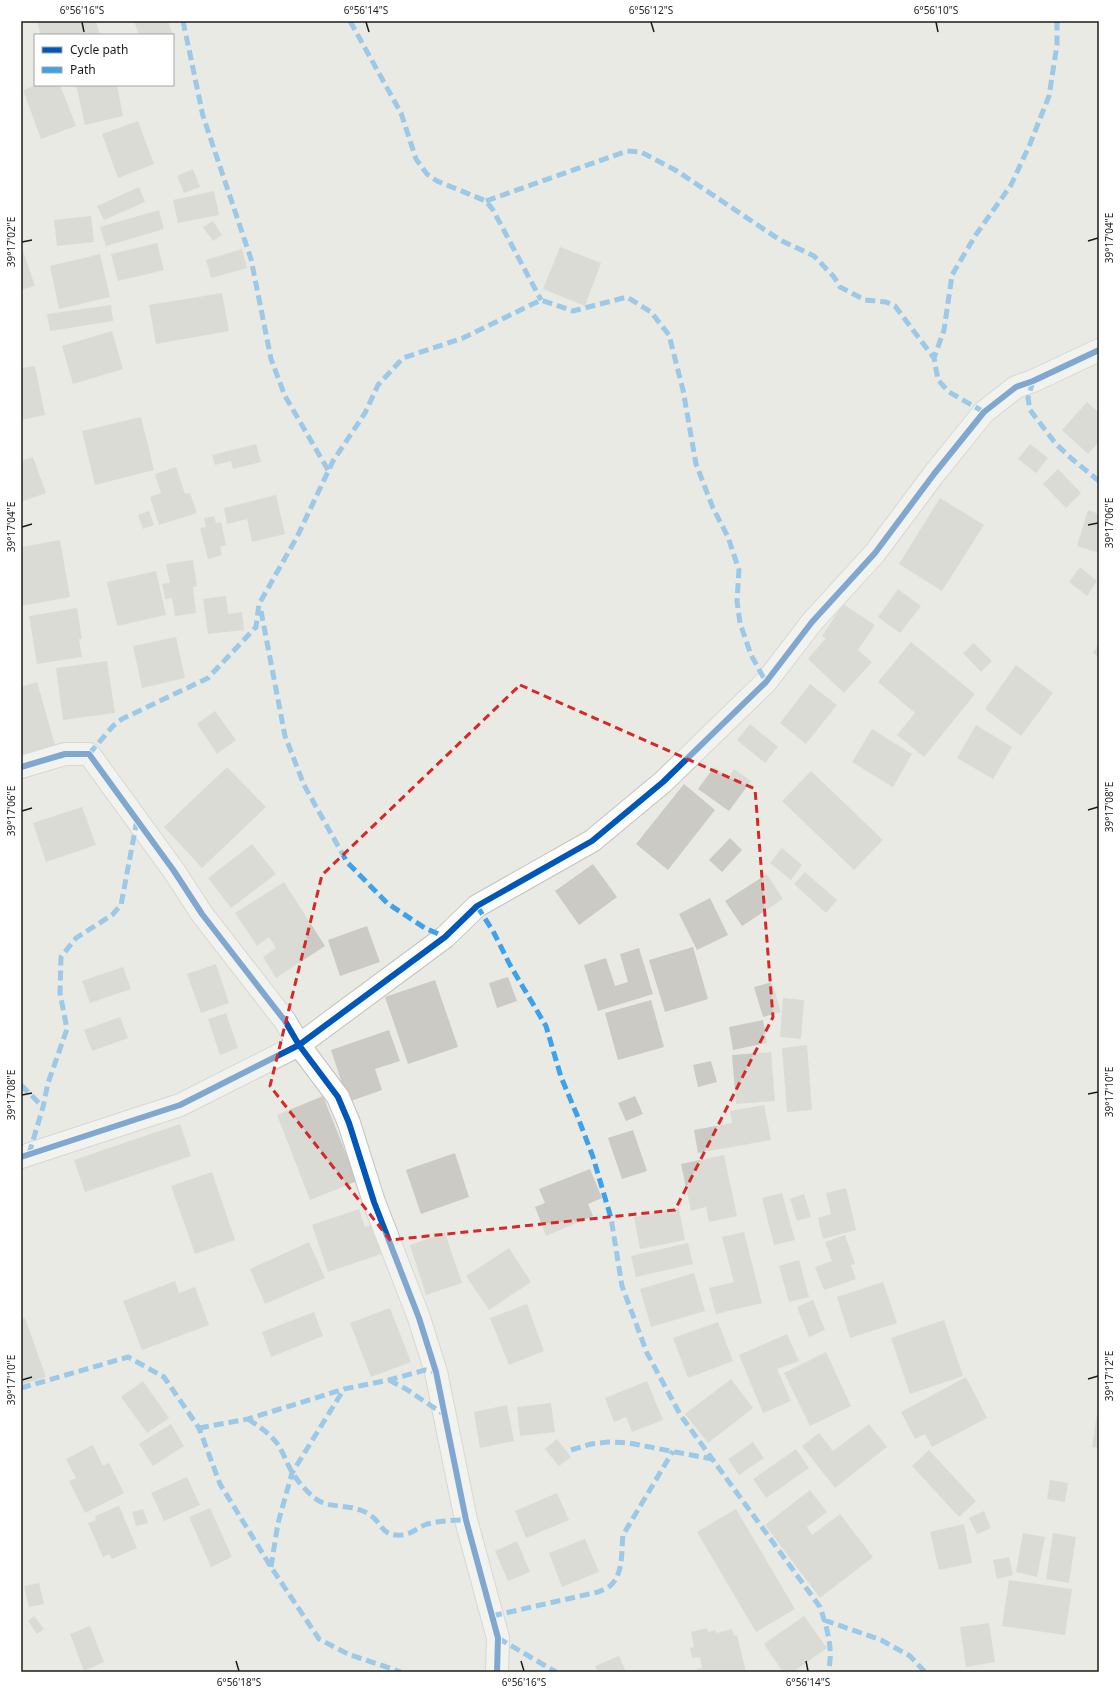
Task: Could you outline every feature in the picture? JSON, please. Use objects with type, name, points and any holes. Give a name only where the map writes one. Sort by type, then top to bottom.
[{"type":"street","points":[[21,1157],[180,1106],[299,1045],[445,937],[477,906],[592,842],[664,782],[766,682],[812,622],[875,553],[934,474],[984,412],[1016,387],[1033,381],[1099,350]]},
{"type":"street","points":[[21,767],[65,754],[89,754],[174,871],[202,914],[285,1021],[299,1045],[338,1097],[349,1123],[374,1202],[419,1318],[436,1372],[466,1520],[498,1638],[497,1672]]},
{"type":"highlighted area","points":[[520,685],[755,789],[773,1017],[675,1210],[390,1240],[270,1086],[322,875]]},
{"type":"building","points":[[96,21],[100,34],[41,34],[37,22]]},
{"type":"building","points":[[134,21],[168,21],[173,34],[139,34]]},
{"type":"building","points":[[34,86],[60,86],[76,126],[41,139],[23,90]]},
{"type":"building","points":[[76,86],[117,86],[123,116],[85,125]]},
{"type":"building","points":[[138,121],[154,164],[118,178],[102,134]]},
{"type":"building","points":[[193,169],[200,187],[184,193],[177,176]]},
{"type":"building","points":[[139,187],[145,202],[104,220],[97,206]]},
{"type":"building","points":[[214,191],[219,215],[178,223],[173,200]]},
{"type":"building","points":[[159,210],[164,229],[106,246],[100,227]]},
{"type":"building","points":[[91,216],[94,242],[57,246],[54,220]]},
{"type":"building","points":[[213,221],[222,235],[213,241],[203,227]]},
{"type":"building","points":[[157,243],[164,270],[118,281],[111,254]]},
{"type":"building","points":[[21,245],[35,286],[21,290]]},
{"type":"building","points":[[560,247],[601,263],[585,306],[543,289]]},
{"type":"building","points":[[242,249],[247,268],[211,278],[206,260]]},
{"type":"building","points":[[100,254],[110,297],[59,309],[50,266]]},
{"type":"building","points":[[222,293],[229,331],[156,344],[149,305]]},
{"type":"building","points":[[111,305],[113,321],[50,331],[47,314]]},
{"type":"building","points":[[112,331],[123,369],[73,384],[62,346]]},
{"type":"building","points":[[35,366],[45,415],[21,420],[21,368]]},
{"type":"building","points":[[1087,402],[1099,413],[1099,442],[1088,454],[1062,430]]},
{"type":"building","points":[[141,417],[154,470],[95,485],[82,431]]},
{"type":"building","points":[[256,444],[261,462],[233,469],[231,461],[215,465],[212,455]]},
{"type":"building","points":[[1030,444],[1048,458],[1036,473],[1018,459]]},
{"type":"building","points":[[33,457],[46,493],[21,502],[21,461]]},
{"type":"building","points":[[176,467],[185,494],[190,493],[197,513],[159,525],[150,497],[161,493],[155,474]]},
{"type":"building","points":[[1058,469],[1081,493],[1066,508],[1043,484]]},
{"type":"building","points":[[276,495],[285,534],[252,542],[247,519],[227,524],[224,508]]},
{"type":"building","points":[[940,498],[984,525],[942,591],[899,564]]},
{"type":"building","points":[[1088,510],[1099,514],[1099,553],[1077,546]]},
{"type":"building","points":[[149,511],[154,525],[143,529],[138,515]]},
{"type":"building","points":[[214,516],[216,523],[221,522],[226,545],[220,547],[222,555],[208,559],[200,528],[206,527],[204,518]]},
{"type":"building","points":[[60,540],[70,597],[21,606],[21,547]]},
{"type":"building","points":[[193,560],[197,586],[193,587],[196,613],[175,616],[172,598],[165,599],[162,584],[170,583],[166,564]]},
{"type":"building","points":[[1080,567],[1097,581],[1087,596],[1069,582]]},
{"type":"building","points":[[156,571],[166,615],[117,626],[107,582]]},
{"type":"building","points":[[898,589],[921,606],[900,633],[878,617]]},
{"type":"building","points":[[226,596],[228,614],[242,612],[244,630],[208,634],[203,599]]},
{"type":"building","points":[[843,604],[875,625],[858,650],[872,662],[844,693],[808,659],[826,638],[822,636]]},
{"type":"building","points":[[77,608],[82,639],[79,639],[82,657],[37,664],[29,616]]},
{"type":"building","points":[[176,637],[185,678],[142,688],[133,646]]},
{"type":"building","points":[[911,642],[975,694],[924,757],[897,735],[915,713],[878,682]]},
{"type":"building","points":[[974,643],[992,661],[981,672],[963,653]]},
{"type":"building","points":[[1099,643],[1099,657],[1093,653]]},
{"type":"building","points":[[107,661],[115,713],[63,720],[56,668]]},
{"type":"building","points":[[1016,665],[1053,693],[1021,736],[985,709]]},
{"type":"building","points":[[37,682],[57,752],[21,763],[21,687]]},
{"type":"building","points":[[810,684],[837,705],[806,744],[780,723]]},
{"type":"building","points":[[215,711],[236,740],[217,754],[197,724]]},
{"type":"building","points":[[750,724],[778,747],[765,763],[737,740]]},
{"type":"building","points":[[976,725],[1012,747],[993,779],[957,758]]},
{"type":"building","points":[[872,729],[912,754],[893,787],[852,762]]},
{"type":"building","points":[[227,767],[266,807],[202,868],[164,827]]},
{"type":"building","points":[[714,767],[729,777],[734,769],[751,781],[729,811],[698,789]]},
{"type":"building","points":[[811,771],[883,840],[854,870],[782,801]]},
{"type":"building","points":[[684,784],[715,810],[668,870],[636,844]]},
{"type":"building","points":[[82,807],[96,845],[46,862],[33,823]]},
{"type":"building","points":[[730,838],[742,850],[722,872],[709,860]]},
{"type":"building","points":[[252,844],[276,874],[231,908],[208,878]]},
{"type":"building","points":[[782,848],[802,865],[791,880],[770,863]]},
{"type":"building","points":[[593,864],[617,897],[579,925],[555,891]]},
{"type":"building","points":[[805,872],[837,900],[826,913],[794,884]]},
{"type":"building","points":[[767,874],[783,899],[742,926],[725,901]]},
{"type":"building","points":[[284,882],[325,946],[276,978],[263,957],[276,948],[269,937],[257,946],[235,913]]},
{"type":"building","points":[[710,898],[728,935],[697,950],[679,914]]},
{"type":"building","points":[[367,926],[380,962],[340,976],[328,940]]},
{"type":"building","points":[[693,947],[708,999],[665,1012],[649,960]]},
{"type":"building","points":[[639,948],[653,994],[598,1011],[584,965],[606,958],[615,986],[628,982],[620,954]]},
{"type":"building","points":[[216,964],[229,1003],[201,1013],[187,974]]},
{"type":"building","points":[[123,967],[131,989],[90,1003],[82,981]]},
{"type":"building","points":[[508,977],[517,1001],[497,1008],[489,983]]},
{"type":"building","points":[[435,980],[458,1047],[408,1064],[385,997]]},
{"type":"building","points":[[772,982],[781,1012],[763,1017],[754,987]]},
{"type":"building","points":[[783,998],[804,1000],[801,1039],[780,1037]]},
{"type":"building","points":[[651,1000],[664,1047],[618,1060],[605,1013]]},
{"type":"building","points":[[226,1013],[238,1048],[220,1055],[208,1019]]},
{"type":"building","points":[[120,1017],[128,1038],[92,1051],[84,1030]]},
{"type":"building","points":[[763,1020],[767,1043],[733,1050],[729,1027]]},
{"type":"building","points":[[389,1030],[400,1061],[375,1069],[382,1090],[348,1102],[331,1050]]},
{"type":"building","points":[[807,1045],[812,1110],[787,1112],[782,1048]]},
{"type":"building","points":[[771,1052],[775,1101],[736,1104],[732,1055]]},
{"type":"building","points":[[711,1061],[717,1082],[698,1087],[693,1065]]},
{"type":"building","points":[[323,1096],[357,1181],[310,1200],[277,1115]]},
{"type":"building","points":[[635,1096],[643,1114],[626,1121],[618,1103]]},
{"type":"building","points":[[764,1105],[771,1140],[698,1153],[694,1130],[732,1123],[730,1111]]},
{"type":"building","points":[[180,1124],[191,1156],[85,1192],[74,1160]]},
{"type":"building","points":[[633,1130],[647,1171],[622,1179],[608,1138]]},
{"type":"building","points":[[455,1153],[469,1197],[421,1214],[406,1170]]},
{"type":"building","points":[[724,1155],[737,1216],[709,1222],[706,1207],[691,1211],[681,1164]]},
{"type":"building","points":[[590,1169],[602,1198],[588,1204],[593,1216],[546,1236],[535,1207],[545,1203],[539,1189]]},
{"type":"building","points":[[212,1172],[235,1240],[195,1254],[171,1186]]},
{"type":"building","points":[[846,1188],[856,1230],[823,1239],[818,1218],[831,1214],[826,1193]]},
{"type":"building","points":[[782,1193],[795,1240],[774,1245],[762,1198]]},
{"type":"building","points":[[804,1194],[811,1217],[797,1221],[790,1199]]},
{"type":"building","points":[[679,1208],[685,1240],[640,1249],[634,1217]]},
{"type":"building","points":[[359,1209],[365,1227],[377,1223],[387,1252],[328,1272],[312,1225]]},
{"type":"building","points":[[744,1232],[762,1303],[716,1314],[709,1288],[734,1282],[722,1237]]},
{"type":"building","points":[[445,1233],[462,1283],[426,1295],[410,1245]]},
{"type":"building","points":[[845,1235],[855,1264],[851,1265],[856,1279],[824,1290],[815,1267],[832,1261],[825,1242]]},
{"type":"building","points":[[309,1242],[325,1278],[265,1304],[250,1269]]},
{"type":"building","points":[[688,1243],[693,1264],[636,1277],[631,1256]]},
{"type":"building","points":[[509,1248],[531,1282],[489,1310],[466,1276]]},
{"type":"building","points":[[799,1260],[809,1297],[789,1302],[779,1266]]},
{"type":"building","points":[[694,1273],[705,1311],[651,1327],[640,1289]]},
{"type":"building","points":[[175,1281],[179,1293],[195,1287],[209,1325],[142,1350],[123,1301]]},
{"type":"building","points":[[883,1282],[897,1323],[850,1338],[837,1297]]},
{"type":"building","points":[[813,1300],[825,1330],[809,1337],[797,1307]]},
{"type":"building","points":[[527,1304],[544,1351],[509,1365],[490,1318]]},
{"type":"building","points":[[390,1308],[411,1362],[371,1377],[350,1323]]},
{"type":"building","points":[[314,1312],[323,1336],[271,1357],[262,1332]]},
{"type":"building","points":[[25,1318],[46,1377],[21,1385],[21,1319]]},
{"type":"building","points":[[944,1320],[963,1376],[910,1394],[891,1338]]},
{"type":"building","points":[[718,1322],[733,1361],[688,1378],[673,1338]]},
{"type":"building","points":[[787,1334],[799,1361],[777,1369],[791,1401],[763,1413],[739,1355]]},
{"type":"building","points":[[826,1352],[851,1406],[810,1426],[784,1373]]},
{"type":"building","points":[[966,1377],[987,1418],[932,1447],[925,1434],[915,1439],[901,1412]]},
{"type":"building","points":[[731,1379],[753,1408],[708,1443],[685,1414]]},
{"type":"building","points":[[143,1381],[169,1418],[147,1433],[121,1397]]},
{"type":"building","points":[[647,1381],[663,1420],[632,1432],[626,1417],[614,1422],[605,1398]]},
{"type":"building","points":[[551,1403],[555,1432],[520,1436],[517,1407]]},
{"type":"building","points":[[507,1405],[514,1441],[480,1448],[474,1412]]},
{"type":"building","points":[[1099,1407],[1099,1448],[1092,1447]]},
{"type":"building","points":[[171,1424],[184,1446],[153,1466],[139,1444]]},
{"type":"building","points":[[869,1424],[887,1447],[835,1488],[802,1446],[819,1433],[833,1451]]},
{"type":"building","points":[[557,1439],[571,1457],[559,1466],[545,1449]]},
{"type":"building","points":[[753,1442],[764,1458],[739,1475],[728,1459]]},
{"type":"building","points":[[93,1445],[103,1466],[109,1463],[124,1493],[85,1513],[69,1481],[76,1478],[66,1459]]},
{"type":"building","points":[[796,1449],[809,1468],[766,1498],[753,1479]]},
{"type":"building","points":[[929,1450],[976,1501],[959,1517],[912,1466]]},
{"type":"building","points":[[187,1477],[200,1505],[164,1521],[151,1493]]},
{"type":"building","points":[[1050,1480],[1068,1483],[1065,1502],[1047,1499]]},
{"type":"building","points":[[810,1490],[827,1512],[807,1527],[812,1535],[840,1514],[873,1557],[820,1598],[765,1525]]},
{"type":"building","points":[[557,1493],[569,1520],[526,1538],[515,1511]]},
{"type":"building","points":[[119,1506],[137,1548],[112,1559],[109,1554],[103,1557],[88,1523],[96,1520],[95,1516]]},
{"type":"building","points":[[210,1508],[232,1557],[211,1567],[189,1517]]},
{"type":"building","points":[[143,1509],[148,1523],[136,1526],[132,1512]]},
{"type":"building","points":[[736,1509],[795,1609],[756,1632],[697,1532]]},
{"type":"building","points":[[984,1511],[991,1528],[977,1534],[969,1518]]},
{"type":"building","points":[[964,1524],[972,1563],[939,1570],[930,1532]]},
{"type":"building","points":[[1023,1533],[1045,1537],[1037,1577],[1016,1572]]},
{"type":"building","points":[[1053,1533],[1076,1537],[1069,1583],[1046,1579]]},
{"type":"building","points":[[585,1539],[599,1572],[562,1587],[549,1553]]},
{"type":"building","points":[[517,1541],[530,1572],[508,1581],[495,1551]]},
{"type":"building","points":[[1009,1557],[1013,1575],[997,1579],[993,1560]]},
{"type":"building","points":[[1009,1580],[1072,1589],[1065,1635],[1002,1626]]},
{"type":"building","points":[[39,1583],[44,1604],[29,1607],[24,1586]]},
{"type":"building","points":[[34,1616],[44,1629],[37,1634],[28,1621]]},
{"type":"building","points":[[804,1616],[827,1648],[793,1672],[783,1672],[764,1644]]},
{"type":"building","points":[[989,1623],[995,1662],[966,1667],[960,1627]]},
{"type":"building","points":[[90,1626],[104,1662],[84,1671],[70,1634]]},
{"type":"building","points":[[707,1628],[708,1632],[716,1630],[716,1633],[732,1629],[734,1636],[737,1635],[746,1672],[698,1672],[697,1669],[702,1668],[700,1657],[692,1658],[690,1648],[694,1647],[691,1632]]},
{"type":"building","points":[[619,1656],[626,1672],[598,1672],[595,1666]]},
{"type":"marked path","points":[[183,21],[203,116],[251,259],[271,359],[285,396],[328,470]]},
{"type":"marked path","points":[[350,21],[401,113],[416,159],[427,174],[437,181],[486,201],[493,210],[541,300]]},
{"type":"marked path","points":[[984,412],[949,392],[938,380],[934,358],[944,330],[952,275],[975,236],[1011,185],[1030,144],[1049,96],[1057,45],[1057,21]]},
{"type":"marked path","points":[[486,201],[627,151],[641,152],[677,171],[780,240],[814,256],[834,277],[840,287],[865,300],[886,302],[895,306],[934,358]]},
{"type":"marked path","points":[[89,754],[113,726],[122,719],[208,678],[256,627],[259,604],[297,537],[333,461],[365,413],[378,385],[403,358],[463,338],[541,300],[573,311],[627,297],[651,312],[669,335],[683,390],[696,464],[713,508],[728,537],[739,570],[737,601],[740,623],[751,655],[766,682]]},
{"type":"marked path","points":[[1033,381],[1028,398],[1030,410],[1056,444],[1099,481]]},
{"type":"marked path","points":[[261,611],[285,736],[304,785],[347,862],[387,903],[425,928],[445,937]]},
{"type":"marked path","points":[[29,1154],[43,1107],[48,1083],[67,1029],[60,993],[61,957],[76,938],[112,915],[121,905],[137,820]]},
{"type":"marked path","points":[[477,906],[493,931],[510,965],[546,1026],[561,1077],[593,1157],[611,1218],[622,1286],[647,1353],[681,1416],[820,1607],[830,1647],[830,1664],[828,1672]]},
{"type":"marked path","points":[[21,1085],[43,1107]]},
{"type":"marked path","points":[[21,1388],[128,1357],[164,1377],[199,1428],[220,1484],[271,1567],[319,1639],[348,1654],[401,1672]]},
{"type":"marked path","points":[[199,1428],[248,1419],[344,1389],[389,1380],[425,1370],[436,1372]]},
{"type":"marked path","points":[[389,1380],[406,1389],[445,1415]]},
{"type":"marked path","points":[[271,1567],[278,1523],[292,1473],[344,1389]]},
{"type":"marked path","points":[[248,1419],[273,1438],[281,1449],[297,1479],[316,1499],[328,1504],[363,1511],[374,1518],[383,1529],[390,1534],[405,1535],[427,1524],[466,1520]]},
{"type":"marked path","points":[[571,1450],[591,1444],[608,1442],[629,1443],[712,1459]]},
{"type":"marked path","points":[[492,1616],[598,1592],[611,1585],[616,1579],[620,1567],[623,1535],[673,1451]]},
{"type":"marked path","points":[[824,1620],[881,1640],[910,1656],[925,1672]]},
{"type":"marked path","points":[[498,1638],[556,1672]]},
{"type":"cycle path","points":[[21,1157],[180,1105],[299,1045],[445,937],[477,906],[592,841],[663,782],[766,682],[812,622],[875,553],[934,474],[984,412],[1016,387],[1033,381],[1099,350]]},
{"type":"cycle path","points":[[21,767],[65,754],[89,754],[174,871],[202,914],[285,1021],[299,1045],[338,1097],[349,1123],[374,1202],[419,1318],[436,1372],[466,1520],[498,1638],[497,1672]]}]
